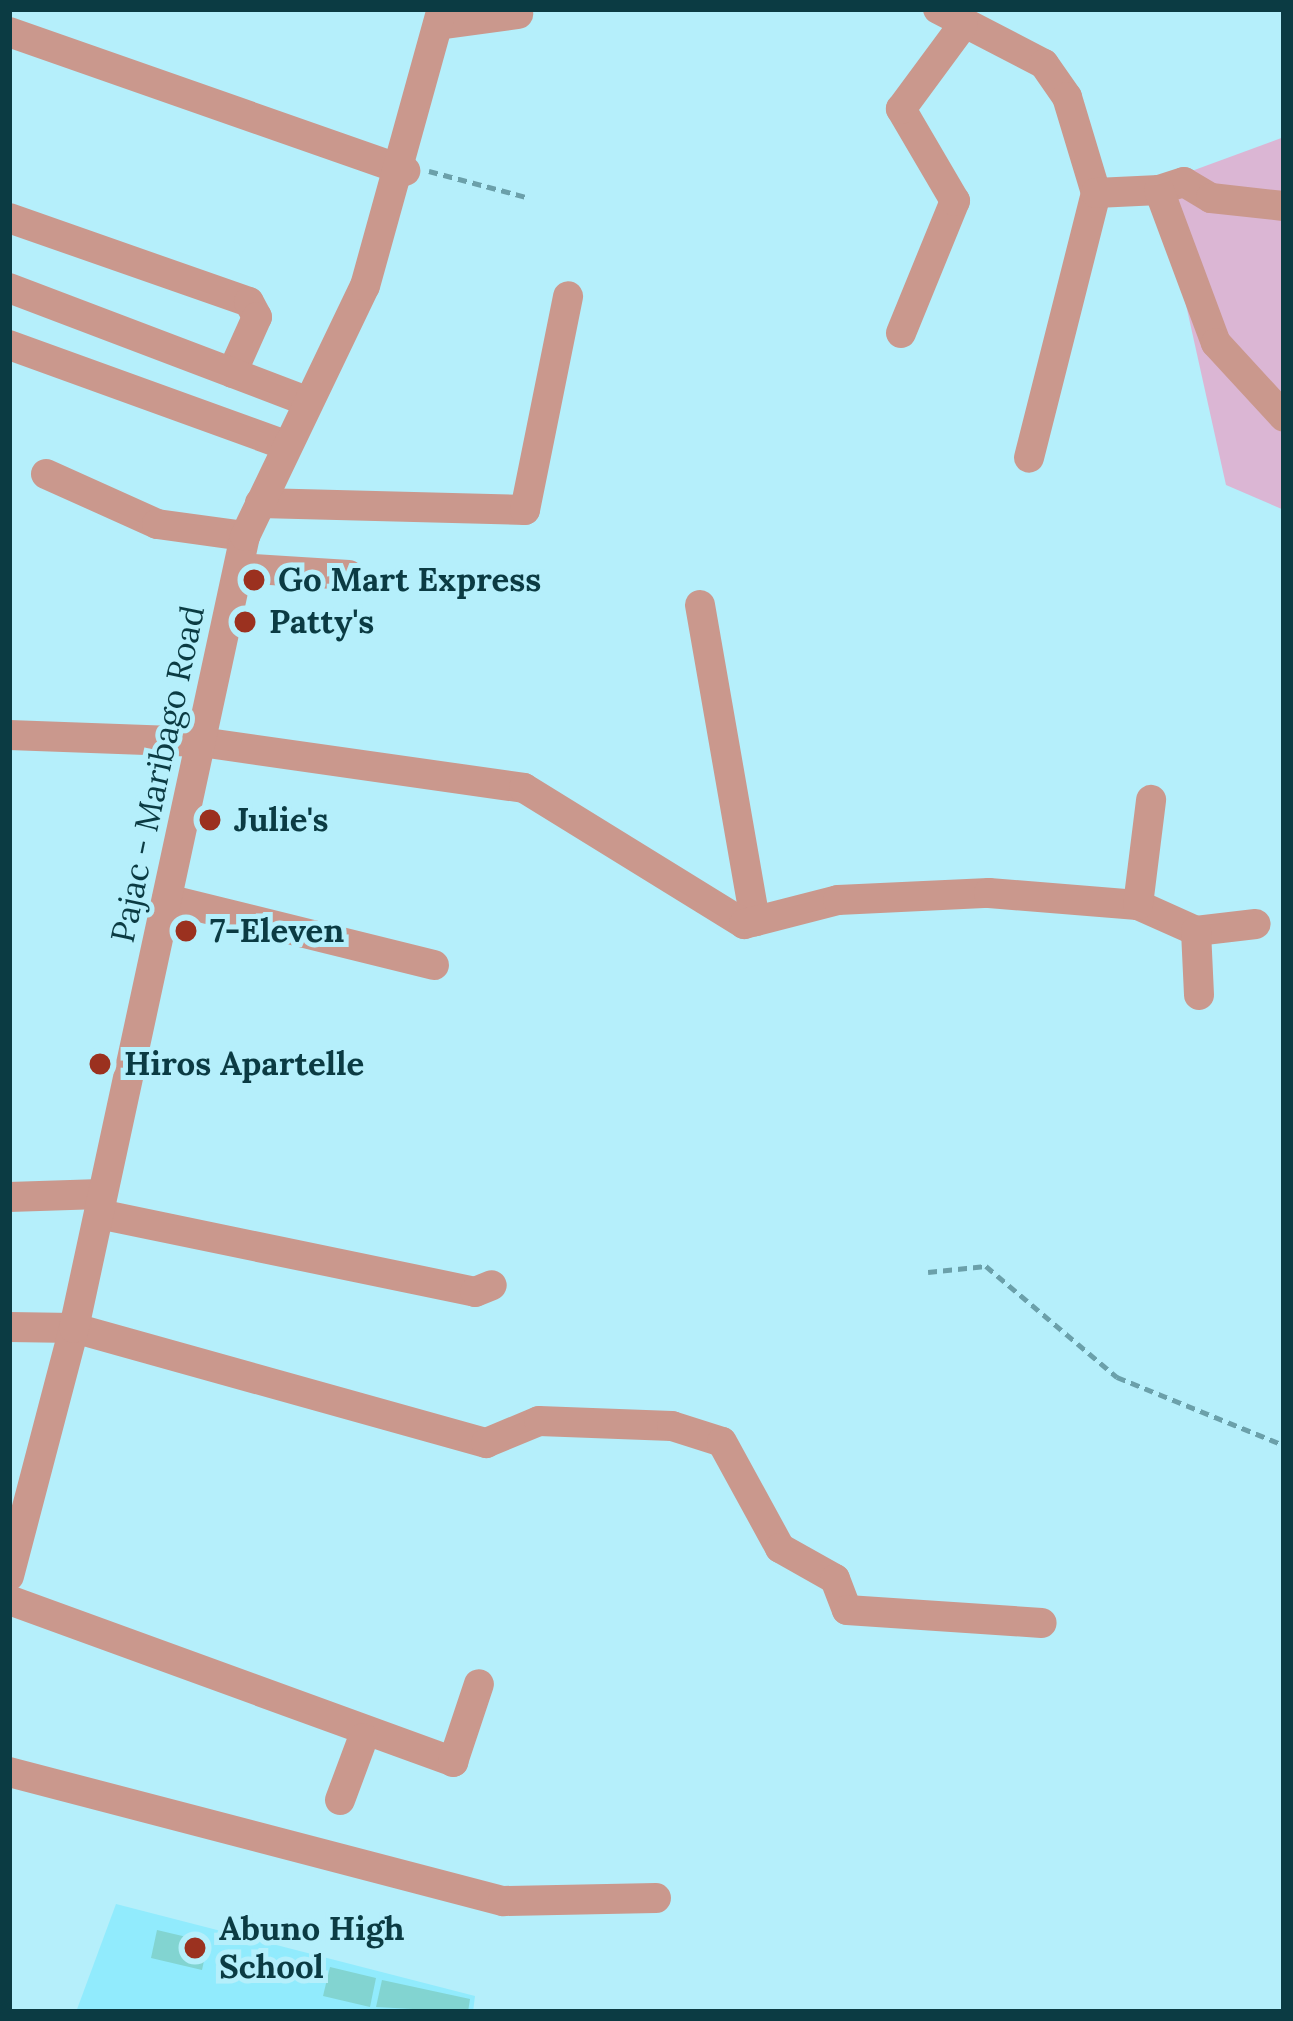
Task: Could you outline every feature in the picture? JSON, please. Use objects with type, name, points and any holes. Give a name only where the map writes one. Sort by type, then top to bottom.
[{"type":"street","points":[[440,17],[518,14]]},
{"type":"street","name":"Pajac - Maribago Road","points":[[9,1576],[74,1328],[245,536],[304,400],[365,286],[405,168],[440,17]]},
{"type":"street","points":[[901,333],[955,201],[901,109],[950,17],[1044,64],[1067,97],[1096,193],[1029,458]]},
{"type":"street","points":[[9,32],[405,168]]},
{"type":"street","points":[[1096,193],[1159,190],[1184,182],[1229,202],[1284,206]]},
{"type":"street","points":[[1159,190],[1216,343],[1284,417]]},
{"type":"street","points":[[9,218],[249,302],[257,316],[232,373]]},
{"type":"street","points":[[9,288],[304,400]]},
{"type":"street","points":[[260,503],[525,510],[568,296]]},
{"type":"street","points":[[9,345],[285,445]]},
{"type":"street","points":[[46,474],[157,524],[245,536]]},
{"type":"street","points":[[239,568],[349,575]]},
{"type":"street","points":[[700,604],[754,921]]},
{"type":"street","points":[[9,735],[201,742],[524,788],[719,914],[754,921],[901,894],[1138,905],[1196,931],[1256,924]]},
{"type":"street","points":[[1138,905],[1151,800]]},
{"type":"street","points":[[167,898],[434,964]]},
{"type":"street","points":[[1196,931],[1199,994]]},
{"type":"street","points":[[9,1197],[100,1204],[475,1292],[492,1286]]},
{"type":"street","points":[[9,1327],[74,1328],[452,1438],[486,1443],[579,1418],[672,1426],[722,1442],[780,1548],[835,1579],[847,1610],[1042,1622]]},
{"type":"street","points":[[9,1600],[363,1738],[453,1762],[479,1684]]},
{"type":"street","points":[[340,1800],[363,1738]]},
{"type":"street","points":[[9,1772],[503,1901],[656,1898]]},
{"type":"path","points":[[405,168],[526,196]]},
{"type":"path","points":[[928,1272],[986,1266],[1117,1377],[1284,1445]]},
{"type":"shaded area","points":[[1284,137],[1284,510],[1226,485],[1159,183]]},
{"type":"shaded area","name":"Abuno High School","points":[[116,1904],[475,1996],[473,2012],[76,2012]]},
{"type":"building","points":[[157,1930],[208,1942],[202,1970],[151,1958]]},
{"type":"building","points":[[330,1967],[376,1978],[370,2007],[323,1996]]},
{"type":"building","points":[[382,1980],[470,1999],[468,2012],[376,2007]]},
{"type":"place","name":"Go Mart Express","points":[[254,580]]},
{"type":"place","name":"Patty's","points":[[245,622]]},
{"type":"place","name":"Julie's","points":[[210,820]]},
{"type":"place","name":"7-Eleven","points":[[186,931]]},
{"type":"place","name":"Hiros Apartelle","points":[[100,1064]]},
{"type":"place","name":"Abuno High School","points":[[195,1948]]}]
